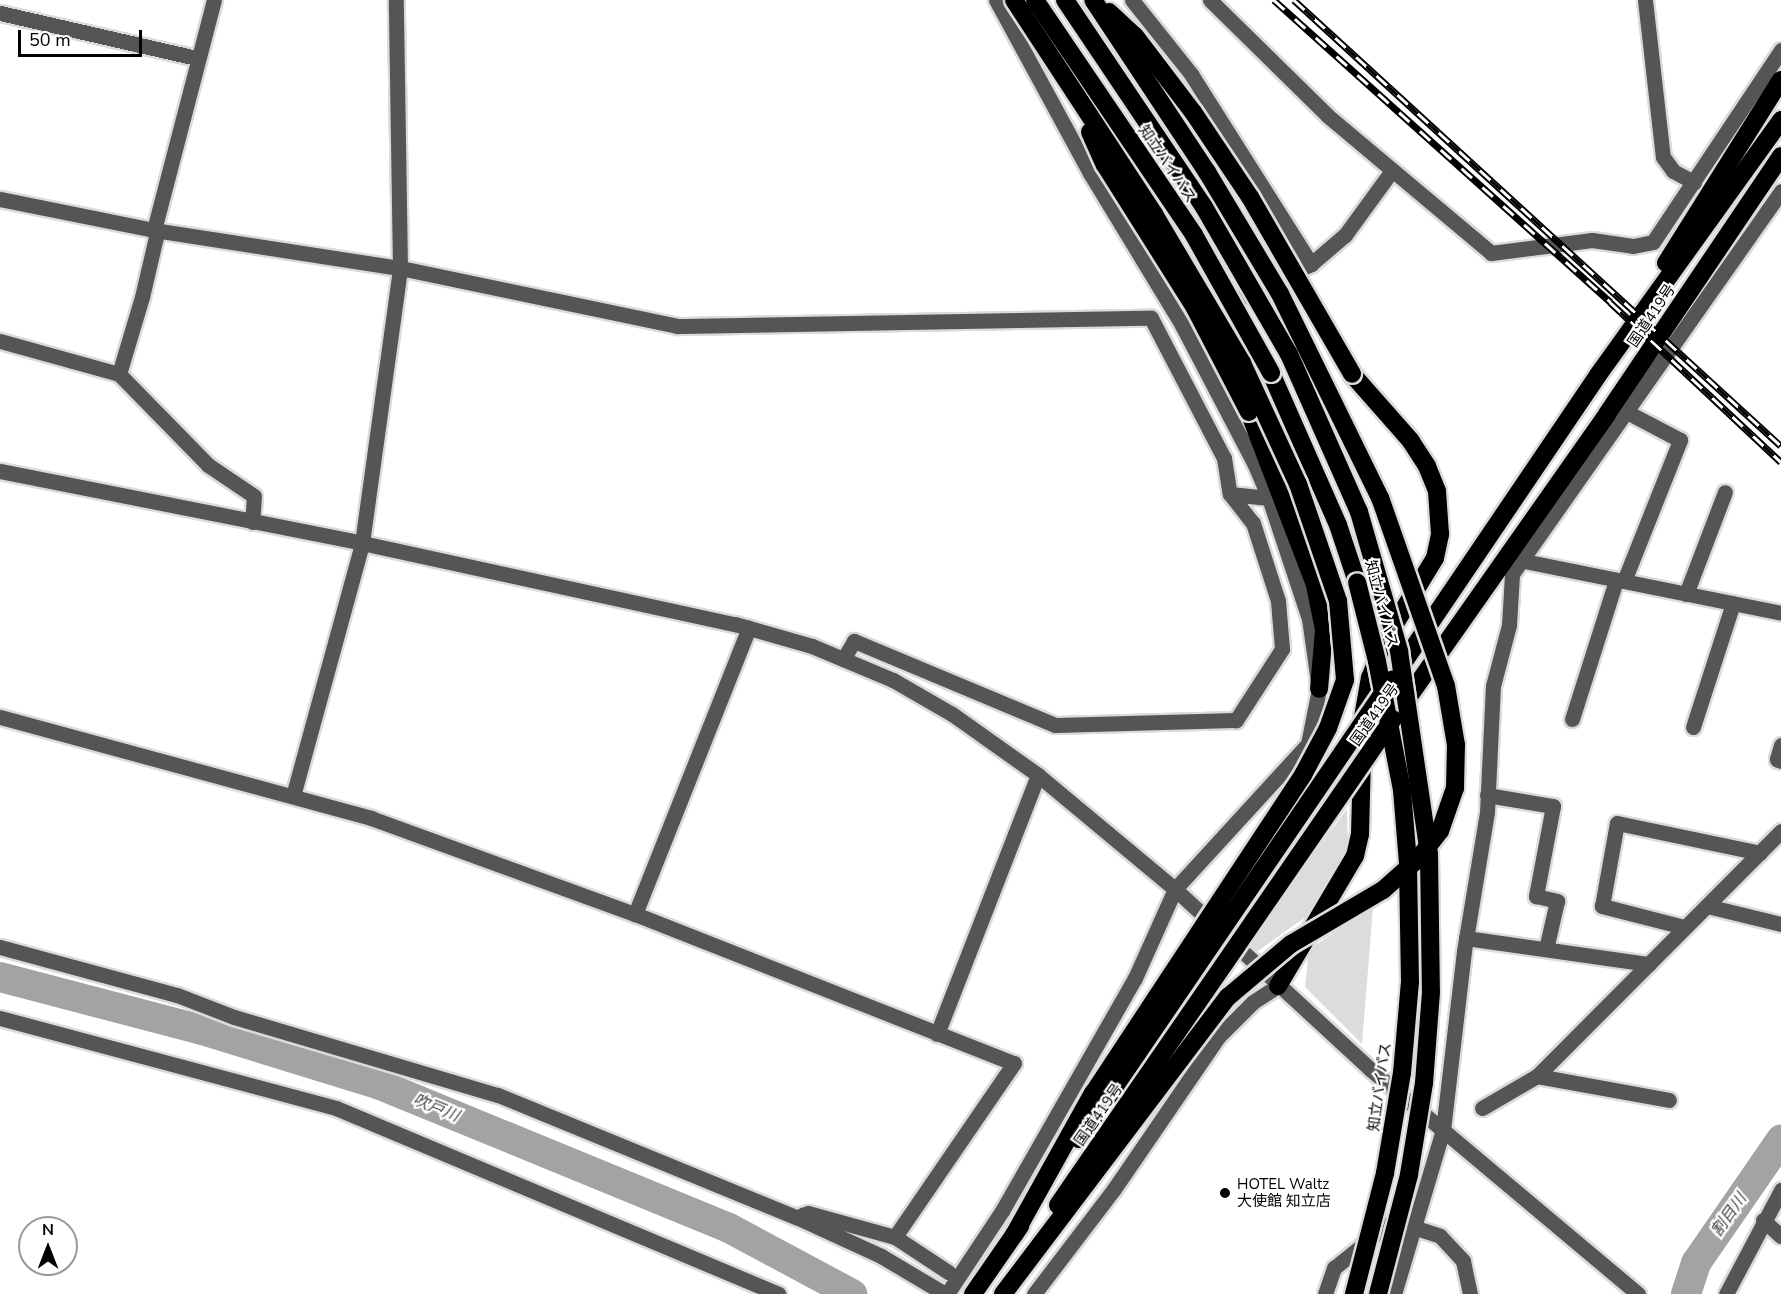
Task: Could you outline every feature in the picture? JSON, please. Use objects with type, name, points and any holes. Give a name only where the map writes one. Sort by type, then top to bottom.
[{"type":"highway","points":[[1014,0],[1154,214],[1242,363],[1298,484],[1338,601],[1345,680],[1328,728],[1303,775],[1092,1094],[1014,1235]]},
{"type":"highway","name":"知立バイパス","points":[[1035,0],[1194,236],[1271,373],[1338,525],[1377,661],[1402,790],[1408,863],[1410,982],[1402,1073],[1385,1173],[1354,1294]]},
{"type":"highway","name":"知立バイパス","points":[[1065,0],[1204,207],[1289,354],[1359,512],[1399,651],[1429,854],[1431,992],[1424,1083],[1409,1175],[1378,1294]]},
{"type":"highway","points":[[1095,0],[1135,36],[1193,112],[1250,197],[1352,374],[1411,441],[1427,466],[1437,490],[1440,534],[1435,558],[1385,640],[1370,678],[1364,717],[1360,834],[1355,856],[1278,986]]},
{"type":"highway","points":[[1003,1294],[1228,997],[1291,944],[1383,890],[1418,859],[1440,831],[1455,788],[1456,745],[1446,686],[1380,498],[1280,294],[1207,172],[1095,0]]},
{"type":"highway","points":[[1059,68],[1105,165],[1195,308],[1249,412],[1315,585],[1324,630],[1319,689]]},
{"type":"highway","name":"国道419号","points":[[1598,375],[1781,80]]},
{"type":"highway","name":"国道419号","points":[[973,1294],[1598,375],[1781,120]]},
{"type":"highway","name":"国道419号","points":[[998,1294],[1781,156]]},
{"type":"street","points":[[119,374],[142,297],[156,237],[154,230],[197,57],[214,0]]},
{"type":"street","points":[[293,796],[362,543],[400,268],[396,0]]},
{"type":"street","points":[[0,947],[177,995],[234,1017],[498,1095],[796,1217],[880,1256],[946,1294],[1002,1211],[1135,978],[1175,889],[1308,744],[1319,689],[1309,619],[1269,498],[1182,325],[1090,173],[996,0]]},
{"type":"street","points":[[1132,0],[1191,74],[1311,264]]},
{"type":"street","points":[[1210,0],[1391,172],[1491,254],[1592,240],[1634,246],[1653,242],[1781,50]]},
{"type":"street","points":[[1645,0],[1663,158],[1673,171],[1694,182]]},
{"type":"street","points":[[0,14],[197,57]]},
{"type":"street","points":[[1182,325],[1311,264],[1345,236],[1391,172]]},
{"type":"street","points":[[1394,1294],[1443,1130],[1466,938],[1487,795],[1493,686],[1509,626],[1512,574],[1781,192]]},
{"type":"street","points":[[0,199],[154,230],[400,268],[677,326],[1151,318],[1224,458],[1230,494],[1253,523],[1278,601],[1282,649],[1236,720],[1056,724],[854,641],[843,659]]},
{"type":"street","points":[[0,341],[119,374],[208,465],[254,496],[252,522]]},
{"type":"street","points":[[1572,719],[1620,581],[1680,440],[1625,411]]},
{"type":"street","points":[[0,471],[362,543],[749,628],[843,659],[893,680],[952,714],[1038,775],[1175,889],[1278,986],[1443,1130],[1638,1294]]},
{"type":"street","points":[[1686,594],[1725,492]]},
{"type":"street","points":[[1230,494],[1269,498]]},
{"type":"street","points":[[1520,561],[1781,613]]},
{"type":"street","points":[[1693,727],[1733,603]]},
{"type":"street","points":[[635,914],[749,628]]},
{"type":"street","points":[[0,717],[371,818],[635,914],[1014,1063],[895,1237]]},
{"type":"street","points":[[1781,745],[1777,759],[1781,762]]},
{"type":"street","points":[[937,1034],[1038,775]]},
{"type":"street","points":[[1487,795],[1553,806],[1536,896],[1557,901],[1546,949]]},
{"type":"street","points":[[1684,927],[1602,906],[1617,823],[1760,853]]},
{"type":"street","points":[[1482,1108],[1537,1076],[1781,831]]},
{"type":"street","points":[[1707,906],[1781,924]]},
{"type":"street","points":[[1466,938],[1648,964]]},
{"type":"street","points":[[1034,1294],[1114,1189],[1218,1037],[1253,1002],[1278,986]]},
{"type":"street","points":[[0,1018],[336,1108],[778,1294]]},
{"type":"street","points":[[1537,1076],[1669,1100]]},
{"type":"street","points":[[1726,1294],[1763,1220],[1781,1190]]},
{"type":"street","points":[[1325,1294],[1334,1268],[1422,1197]]},
{"type":"street","points":[[796,1217],[808,1213],[895,1237],[948,1272]]},
{"type":"street","points":[[1763,1220],[1781,1236]]},
{"type":"street","points":[[1413,1227],[1440,1236],[1463,1261],[1470,1294]]},
{"type":"shaded area","points":[[1347,809],[1348,849],[1324,904],[1255,953],[1245,946]]},
{"type":"shaded area","points":[[1373,907],[1362,1044],[1305,987],[1309,949]]},
{"type":"waterway","name":"吹戸川","points":[[0,977],[202,1030],[378,1084],[729,1228],[852,1294]]},
{"type":"waterway","name":"割目川","points":[[1686,1294],[1696,1263],[1781,1140]]},
{"type":"railway","points":[[1274,0],[1610,302],[1781,462]]},
{"type":"railway","points":[[1294,0],[1781,446]]},
{"type":"place","name":"HOTEL Waltz 大使館 知立店","points":[[1225,1193]]}]
